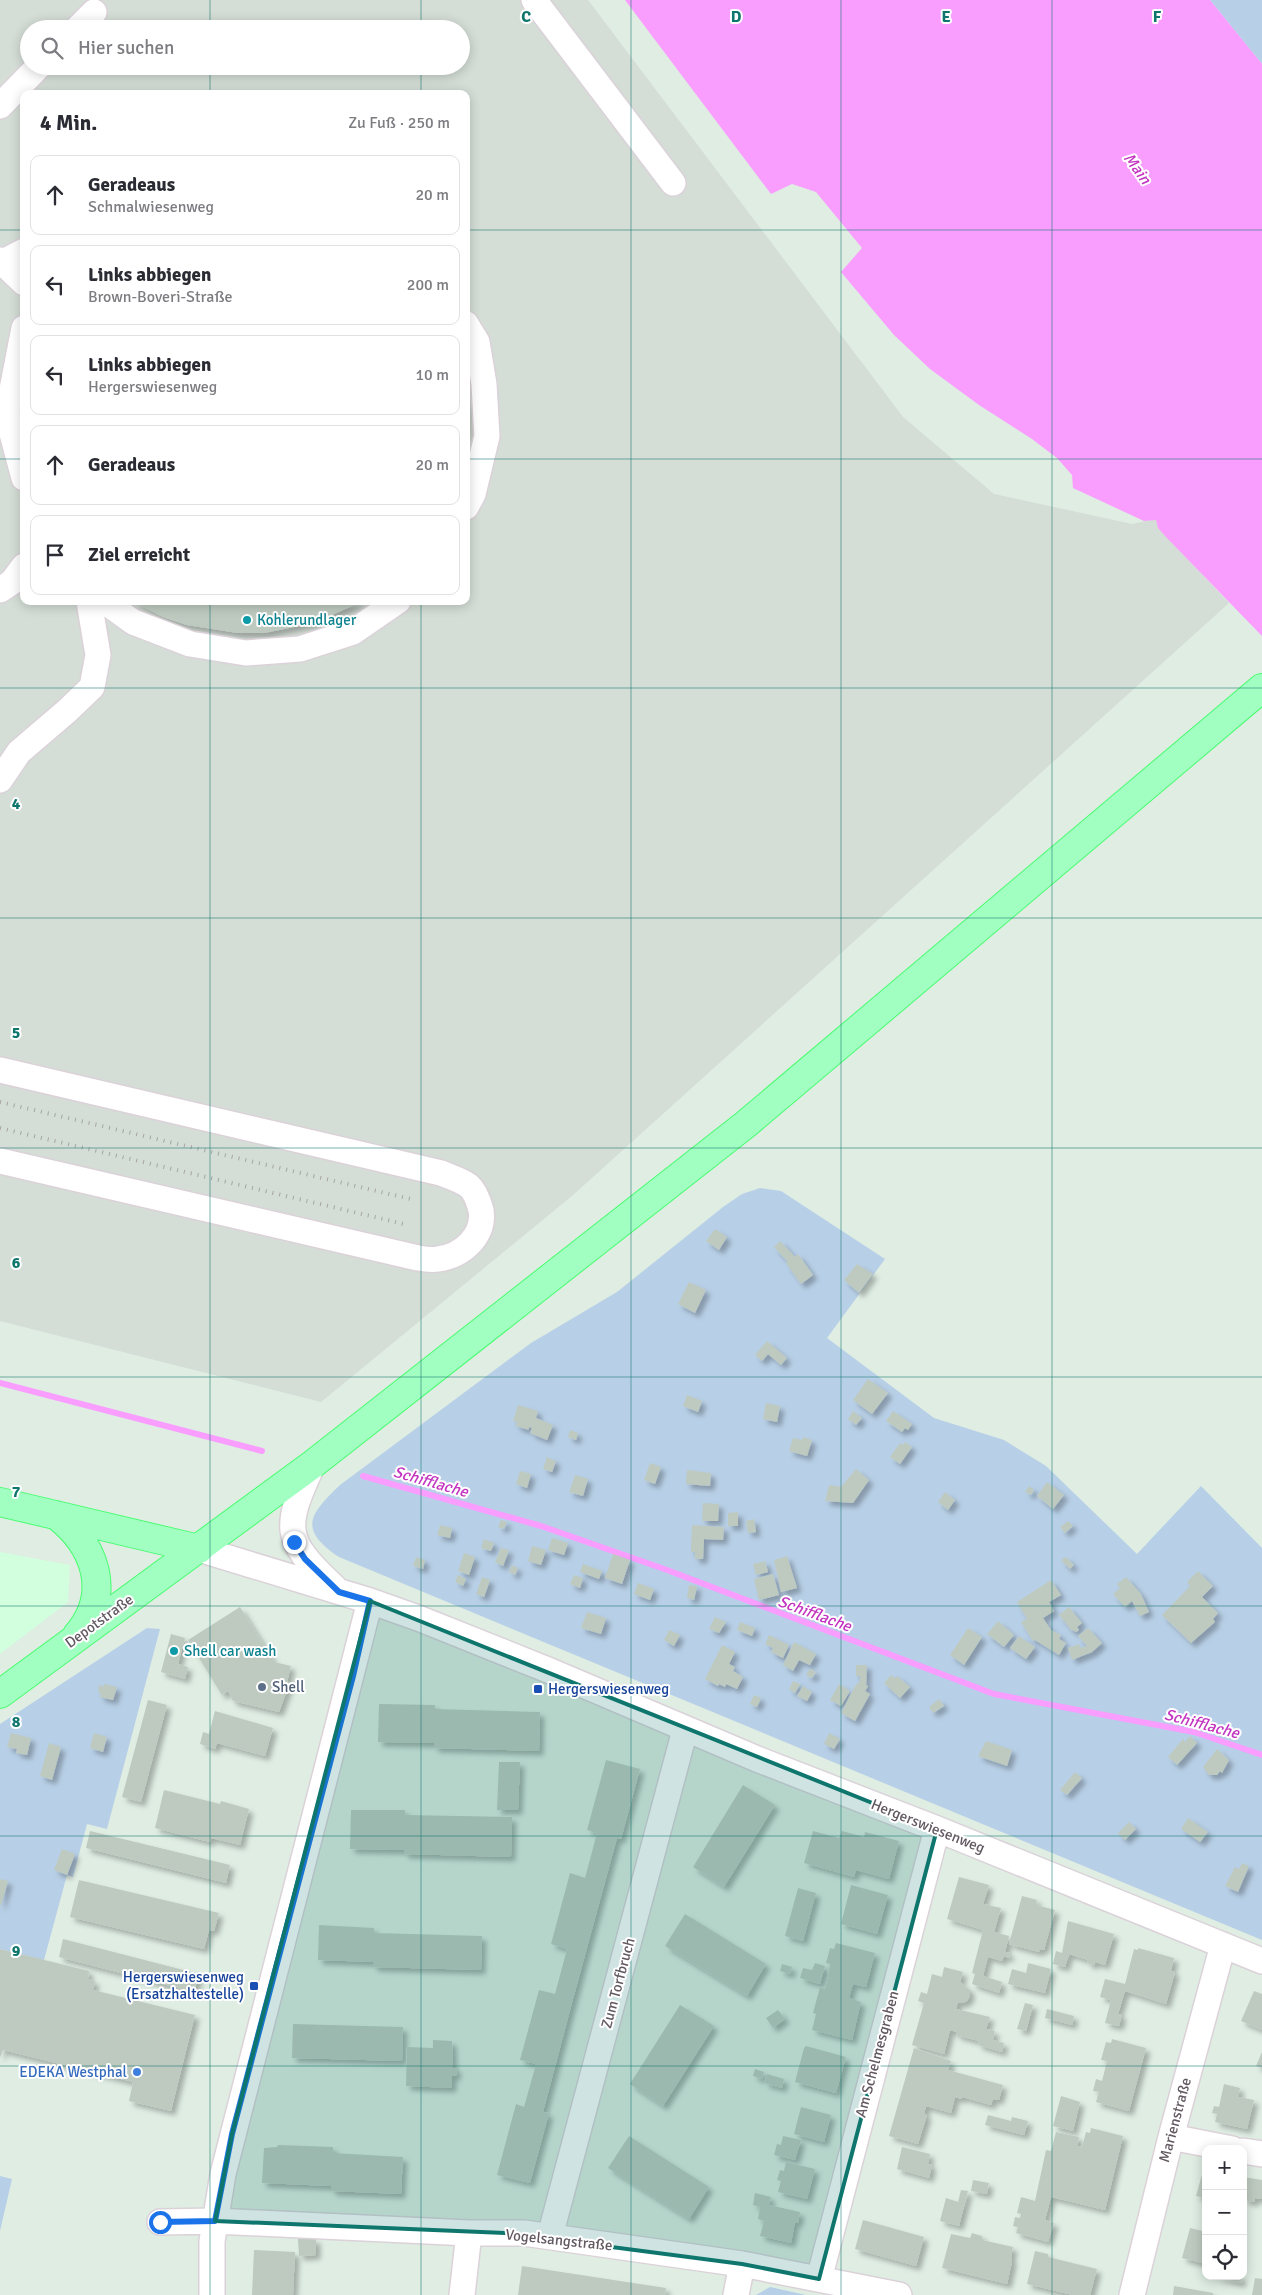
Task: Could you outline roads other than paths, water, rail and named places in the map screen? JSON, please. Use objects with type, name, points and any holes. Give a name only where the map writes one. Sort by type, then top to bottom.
[{"type":"main road","name":"Depotstraße","points":[[0,1694],[313,1464],[746,1124],[1262,688]]},
{"type":"main road","points":[[0,1502],[199,1549]]},
{"type":"main road","points":[[54,1514],[81,1538],[92,1557],[95,1569],[96,1589],[92,1609],[84,1627],[70,1642]]},
{"type":"street","points":[[534,0],[672,183]]},
{"type":"street","points":[[0,106],[31,75]]},
{"type":"street","points":[[9,258],[20,276]]},
{"type":"street","points":[[470,331],[477,342],[484,384],[487,436],[470,500]]},
{"type":"street","points":[[20,345],[3,418],[20,467]]},
{"type":"street","points":[[0,590],[12,582],[20,571]]},
{"type":"street","points":[[0,780],[19,752],[92,687],[98,655],[90,605]]},
{"type":"street","points":[[109,605],[132,622],[190,644],[246,653],[300,649],[353,632],[392,605]]},
{"type":"street","points":[[0,1070],[441,1173],[471,1188],[480,1204],[482,1218],[479,1233],[470,1245],[457,1253],[438,1259],[418,1258],[0,1161]]},
{"type":"street","points":[[313,1464],[296,1505],[292,1524],[292,1536],[305,1559],[339,1592]]},
{"type":"street","name":"Hergerswiesenweg","points":[[199,1549],[370,1601],[548,1670],[685,1730],[937,1829],[1262,1961]]},
{"type":"street","points":[[212,2295],[212,2240],[232,2134],[353,1676],[370,1601]]},
{"type":"street","name":"Zum Torfbruch","points":[[550,2236],[685,1730]]},
{"type":"street","name":"Am Schelmesgraben","points":[[819,2279],[937,1829]]},
{"type":"street","name":"Marienstraße","points":[[1132,2295],[1171,2137],[1223,1945]]},
{"type":"street","points":[[1171,2137],[1212,2145]]},
{"type":"street","points":[[1247,2152],[1262,2154]]},
{"type":"street","name":"Vogelsangstraße","points":[[160,2222],[215,2221],[469,2233],[524,2233],[742,2264],[899,2295]]},
{"type":"street","points":[[462,2295],[469,2233]]},
{"type":"street","points":[[736,2295],[742,2264]]},
{"type":"water","name":"Main","points":[[625,0],[1210,0],[1262,64],[1262,636],[1166,537],[1158,528],[1156,520],[1144,521],[1073,488],[1072,475],[1057,458],[930,369],[894,335],[841,272],[862,248],[816,192],[792,184],[771,194]]},
{"type":"waterway","name":"Schifflache","points":[[0,1383],[262,1451]]},
{"type":"waterway","name":"Schifflache","points":[[363,1476],[541,1526],[667,1570],[994,1694],[1194,1732],[1262,1755]]},
{"type":"railway","points":[[0,1102],[415,1200]]},
{"type":"railway","points":[[0,1128],[404,1224]]},
{"type":"place","name":"Kohlerundlager","points":[[247,620]]},
{"type":"place","name":"Shell car wash","points":[[174,1651]]},
{"type":"place","name":"Shell","points":[[262,1687]]},
{"type":"place","name":"Hergerswiesenweg","points":[[538,1689]]},
{"type":"place","name":"Hergerswiesenweg (Ersatzhaltestelle)","points":[[254,1986]]},
{"type":"place","name":"EDEKA Westphal","points":[[137,2072]]}]
